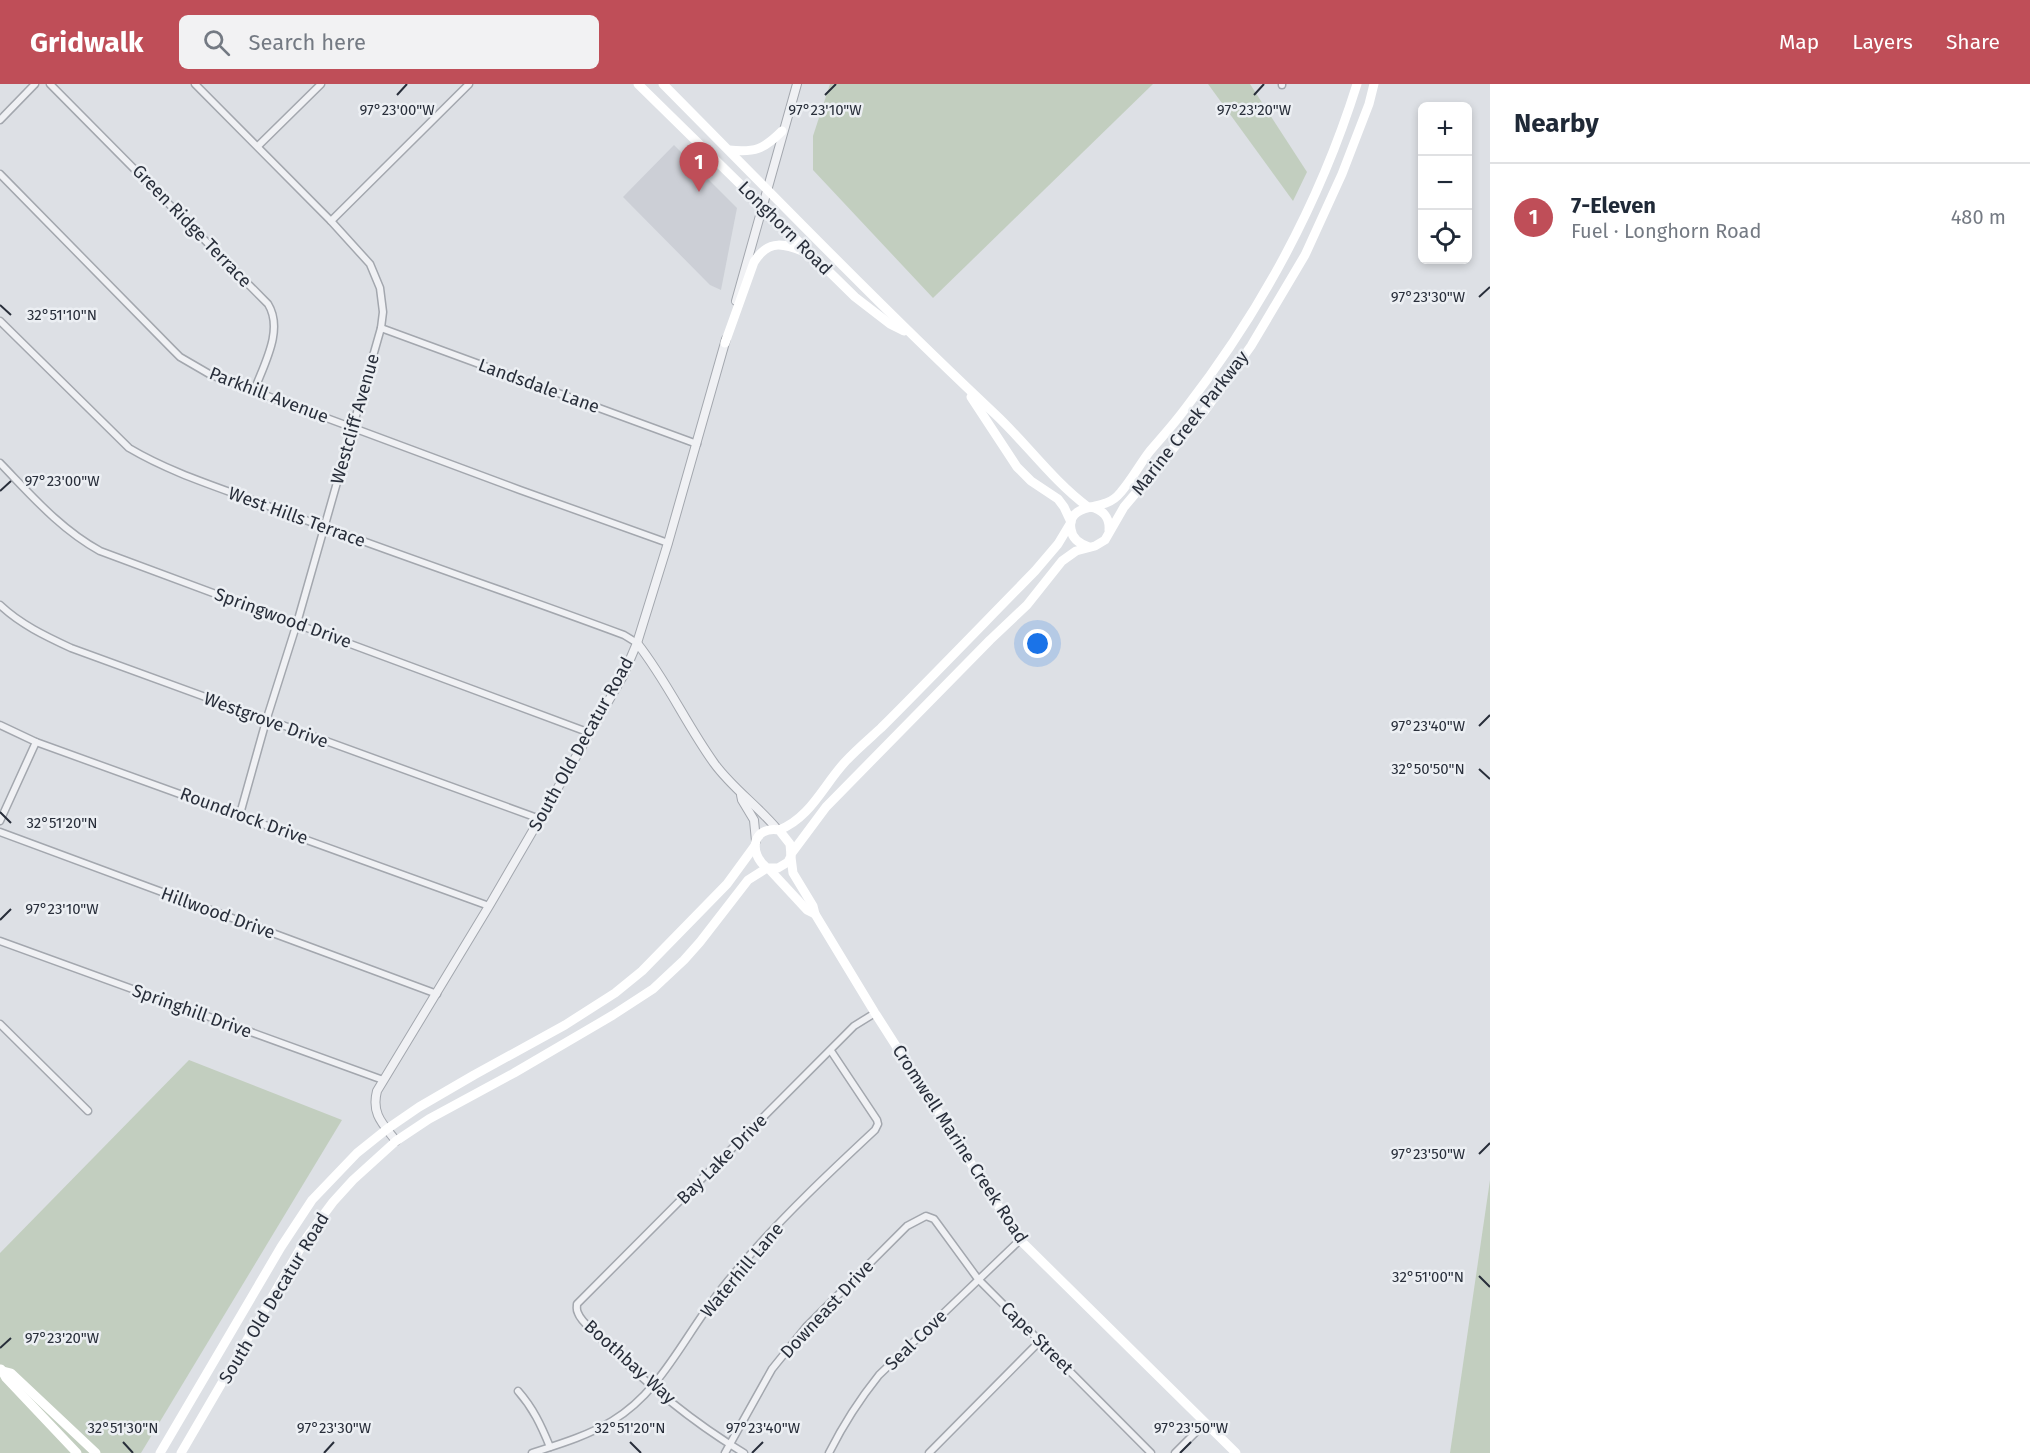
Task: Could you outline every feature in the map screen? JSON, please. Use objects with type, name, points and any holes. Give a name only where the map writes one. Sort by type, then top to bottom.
[{"type":"main road","name":"Longhorn Road","points":[[638,84],[855,297],[890,324],[914,336]]},
{"type":"main road","name":"Longhorn Road","points":[[663,84],[834,258],[1006,425],[1056,480],[1089,507]]},
{"type":"main road","name":"Marine Creek Parkway","points":[[1089,507],[1106,503],[1119,495],[1150,452],[1185,411],[1257,306],[1314,199],[1344,126],[1357,84]]},
{"type":"main road","name":"Marine Creek Parkway","points":[[1109,532],[1124,507],[1185,436],[1224,384],[1251,346],[1278,301],[1305,255],[1342,174],[1369,104],[1374,84]]},
{"type":"main road","points":[[728,150],[743,152],[759,150],[771,143],[782,131]]},
{"type":"main road","points":[[725,343],[754,262],[759,255],[772,245],[785,245],[812,255]]},
{"type":"main road","name":"Longhorn Road","points":[[964,385],[1017,467],[1031,481],[1058,499],[1071,523]]},
{"type":"main road","points":[[1089,507],[1099,509],[1109,522],[1109,532],[1101,543],[1076,551],[1062,561],[1027,605],[826,807],[782,867],[768,868],[759,860],[755,844],[766,831],[778,830],[796,822],[804,814],[845,762],[1035,571],[1058,544],[1076,512],[1089,507]]},
{"type":"main road","points":[[1071,523],[1071,531],[1075,539],[1089,547]]},
{"type":"main road","points":[[778,830],[790,844],[791,855]]},
{"type":"main road","name":"South Old Decatur Road","points":[[160,1453],[281,1247],[312,1200],[357,1153],[387,1129],[474,1075],[565,1025],[605,1000],[642,971],[727,884],[755,844]]},
{"type":"main road","name":"Cromwell Marine Creek Road","points":[[791,855],[793,873],[813,906],[814,914],[1020,1240],[1204,1424],[1236,1453]]},
{"type":"main road","name":"Cromwell Marine Creek Road","points":[[768,868],[807,910],[814,914]]},
{"type":"main road","name":"South Old Decatur Road","points":[[181,1453],[307,1237],[353,1180],[396,1142],[429,1119],[514,1073],[653,989],[684,960],[716,924],[741,886],[751,877],[768,868]]},
{"type":"main road","points":[[605,1000],[613,1015]]},
{"type":"main road","points":[[233,1326],[250,1336]]},
{"type":"main road","points":[[2,1370],[6,1378],[77,1453]]},
{"type":"main road","points":[[2,1370],[11,1373],[96,1453]]},
{"type":"street","points":[[0,120],[35,84]]},
{"type":"street","name":"Green Ridge Terrace","points":[[50,84],[268,304],[275,322],[272,343],[254,391]]},
{"type":"street","name":"Westcliff Avenue","points":[[195,84],[331,221],[370,264],[380,288],[383,312],[381,328],[354,427],[240,814]]},
{"type":"street","points":[[258,146],[321,84]]},
{"type":"street","points":[[331,221],[469,84]]},
{"type":"street","name":"South Old Decatur Road","points":[[387,1129],[374,1106],[377,1091],[437,994],[590,733],[623,676],[637,643],[697,444],[782,131],[797,84]]},
{"type":"street","name":"Parkhill Avenue","points":[[0,174],[180,357],[211,375],[668,543]]},
{"type":"street","name":"West Hills Terrace","points":[[0,321],[129,448],[173,471],[624,635],[637,643]]},
{"type":"street","name":"Landsdale Lane","points":[[381,328],[697,444]]},
{"type":"street","name":"Springwood Drive","points":[[0,463],[61,525],[100,551],[590,733]]},
{"type":"street","name":"Westgrove Drive","points":[[0,605],[11,616],[70,648],[540,819]]},
{"type":"street","points":[[637,643],[652,662],[714,764],[741,795],[778,830]]},
{"type":"street","name":"Roundrock Drive","points":[[0,725],[36,742],[489,906]]},
{"type":"street","points":[[0,821],[36,742]]},
{"type":"street","points":[[741,795],[754,820],[755,844]]},
{"type":"street","name":"Hillwood Drive","points":[[0,832],[437,994]]},
{"type":"street","name":"Springhill Drive","points":[[0,941],[383,1080]]},
{"type":"street","name":"Bay Lake Drive","points":[[577,1311],[581,1299],[854,1026],[875,1013]]},
{"type":"street","points":[[0,1024],[88,1111]]},
{"type":"street","name":"Waterhill Lane","points":[[532,1453],[579,1438],[613,1420],[652,1386],[675,1357],[713,1299],[745,1261],[877,1127],[877,1120],[831,1051]]},
{"type":"street","points":[[387,1129],[396,1142]]},
{"type":"street","name":"Downeast Drive","points":[[725,1453],[772,1369],[806,1327],[907,1226],[926,1216],[930,1217]]},
{"type":"street","name":"Cape Street","points":[[930,1217],[938,1223],[978,1279],[1151,1453]]},
{"type":"street","name":"Seal Cove","points":[[829,1453],[843,1425],[879,1375],[1020,1240]]},
{"type":"street","name":"Boothbay Way","points":[[577,1311],[580,1318],[652,1386],[744,1453]]},
{"type":"street","points":[[930,1453],[1040,1341]]},
{"type":"street","points":[[518,1390],[539,1419],[550,1447]]},
{"type":"street","points":[[1175,1453],[1204,1424]]},
{"type":"shaded area","points":[[674,145],[737,208],[721,290],[710,285],[623,197]]},
{"type":"green space","points":[[830,84],[1153,84],[933,298],[813,170],[813,136]]},
{"type":"green space","points":[[1208,84],[1250,84],[1307,172],[1293,201]]},
{"type":"green space","points":[[189,1060],[342,1120],[141,1453],[0,1453],[0,1253]]},
{"type":"green space","points":[[1490,1180],[1490,1453],[1450,1453]]},
{"type":"place","name":"7-Eleven","points":[[699,192]]}]
